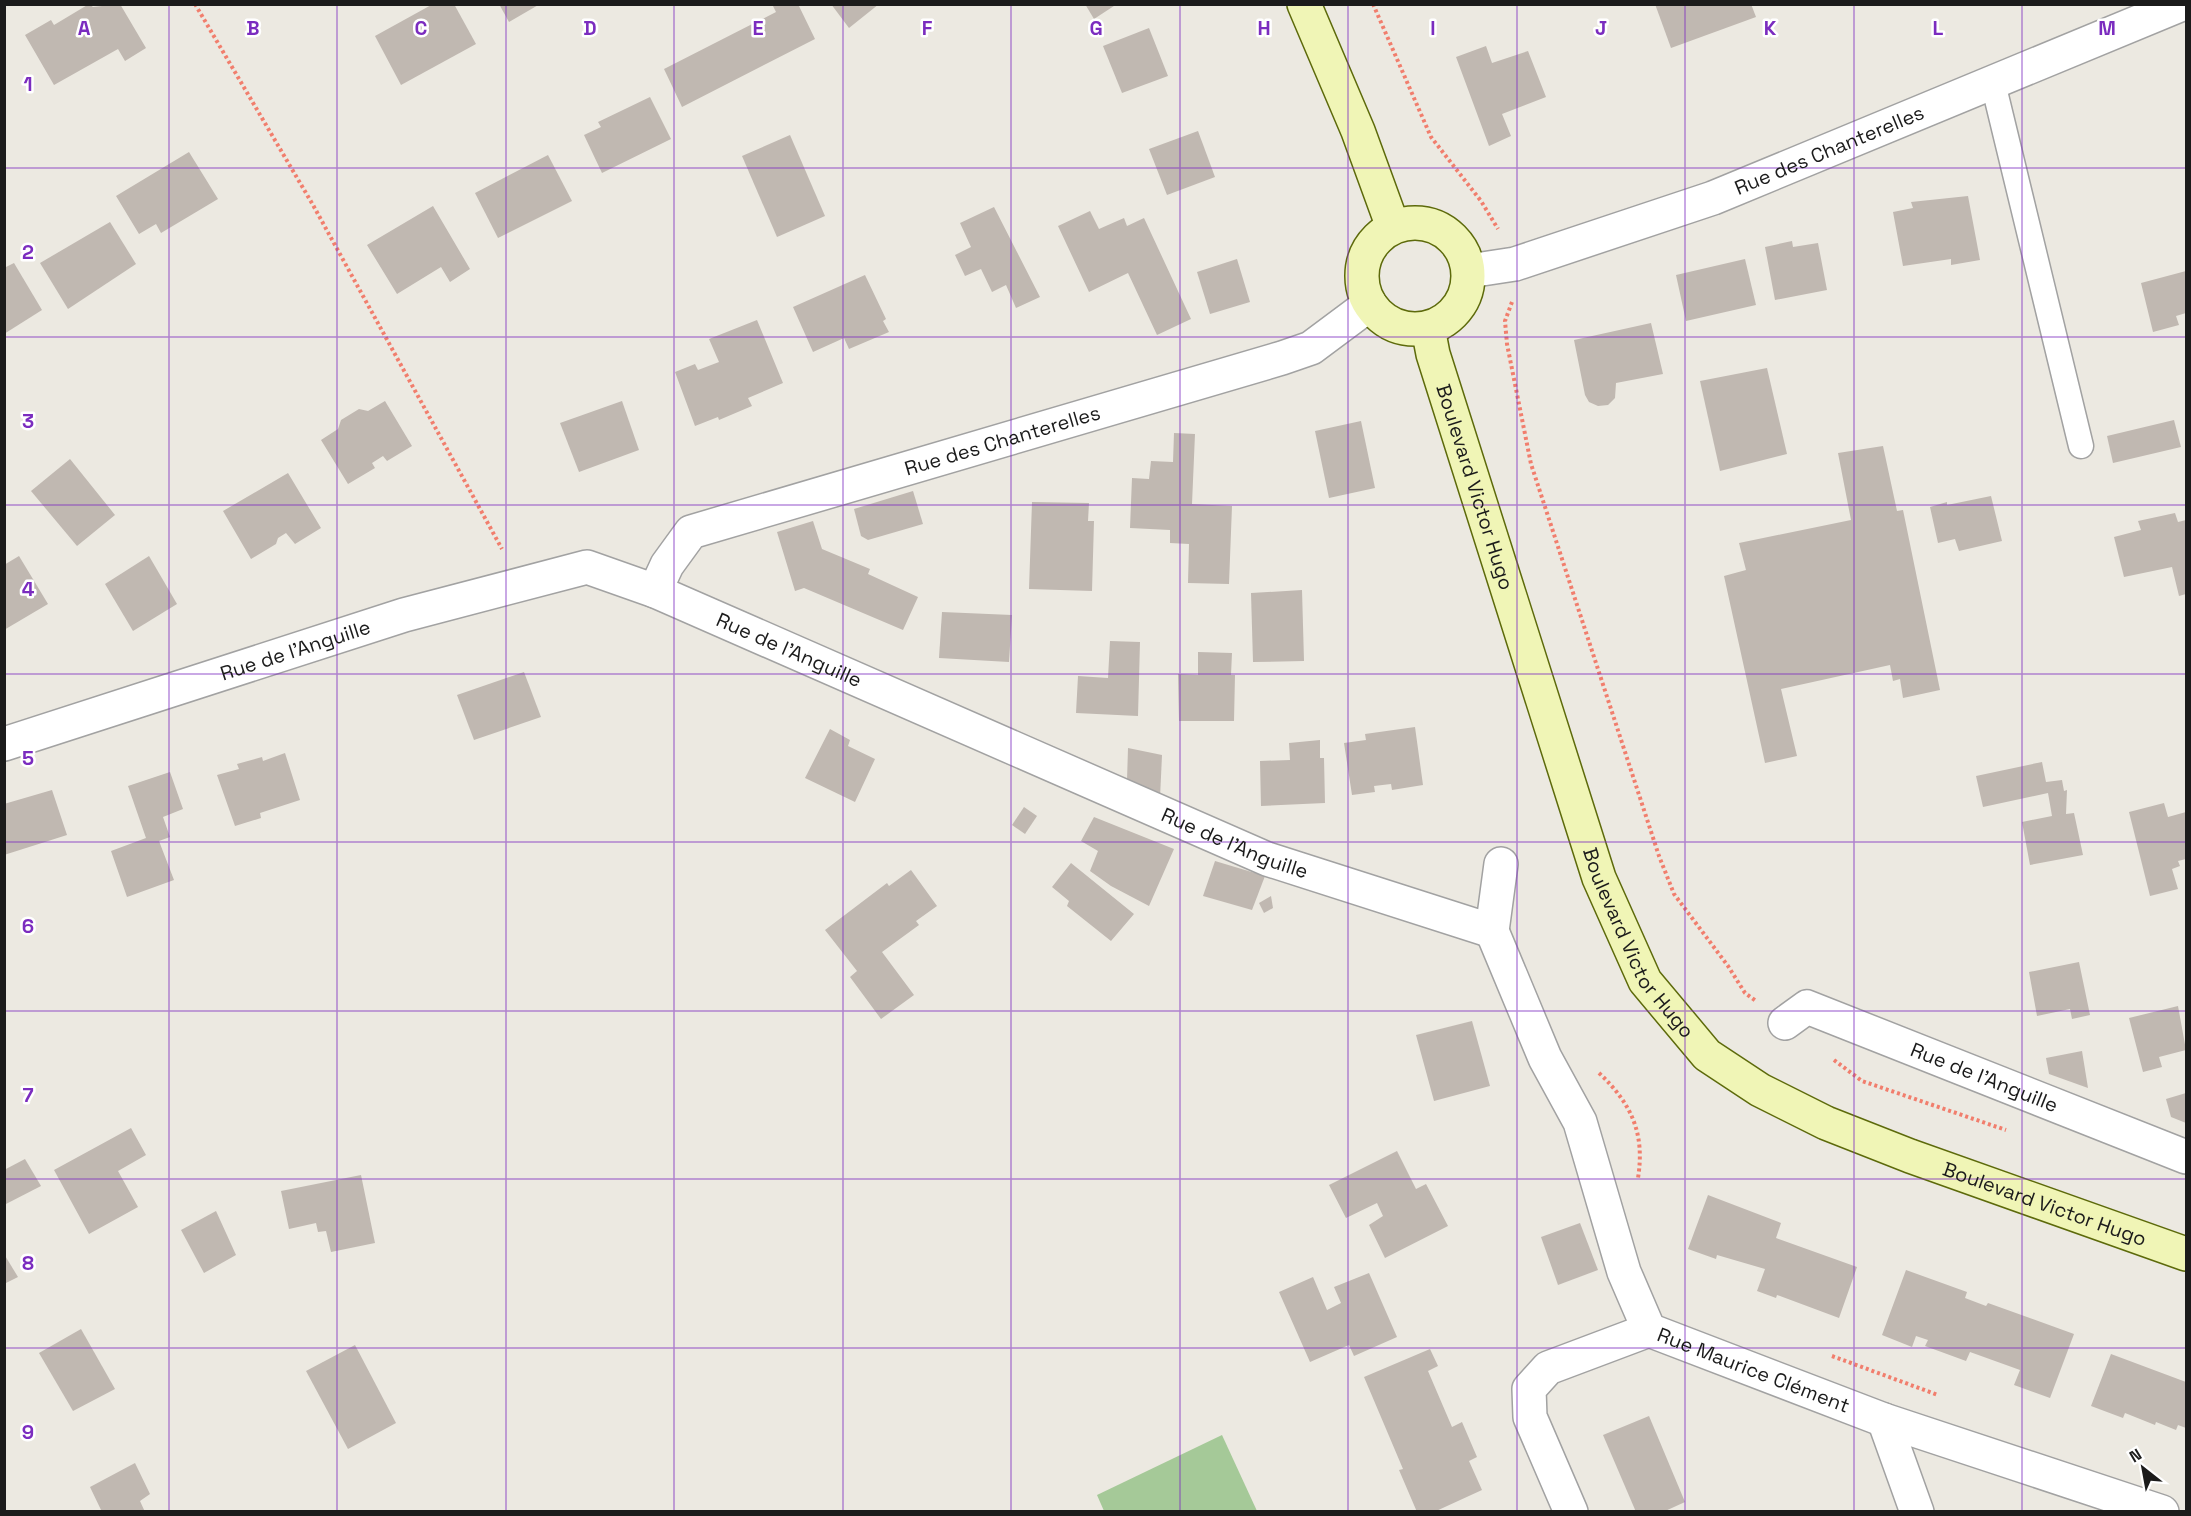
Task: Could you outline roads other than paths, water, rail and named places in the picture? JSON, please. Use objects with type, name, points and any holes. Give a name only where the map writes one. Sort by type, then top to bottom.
[{"type":"main road","points":[[1304,4],[1358,131],[1393,227]]},
{"type":"main road","points":[[1418,223],[1443,229],[1456,240],[1465,255],[1469,271],[1468,286],[1454,313],[1428,328],[1411,329],[1395,325],[1381,317],[1370,304],[1363,287],[1362,269],[1368,252],[1378,237],[1393,227],[1418,223]]},
{"type":"main road","name":"Boulevard Victor Hugo","points":[[1428,328],[1433,354],[1599,878],[1645,981],[1707,1055],[1761,1090],[1817,1119],[1910,1156],[2187,1254]]},
{"type":"street","name":"Rue des Chanterelles","points":[[1469,271],[1513,265],[1713,198],[2182,4]]},
{"type":"street","name":"Rue des Chanterelles","points":[[655,591],[667,565],[691,532],[1282,358],[1311,348],[1370,304]]},
{"type":"street","name":"Rue de l'Anguille","points":[[4,744],[404,615],[587,567],[655,591],[1267,859],[1492,932]]},
{"type":"street","points":[[1492,932],[1501,864]]},
{"type":"street","name":"Rue Maurice Clément","points":[[1492,932],[1545,1058],[1580,1122],[1624,1272],[1649,1330],[1884,1420],[2162,1512]]},
{"type":"street","name":"Rue de l'Anguille","points":[[1785,1023],[1807,1007],[2187,1157]]},
{"type":"street","points":[[1571,1512],[1530,1417],[1529,1389],[1548,1368],[1649,1330]]},
{"type":"street","points":[[1884,1420],[1917,1512]]},
{"type":"lane","points":[[1993,82],[2082,446]]}]
